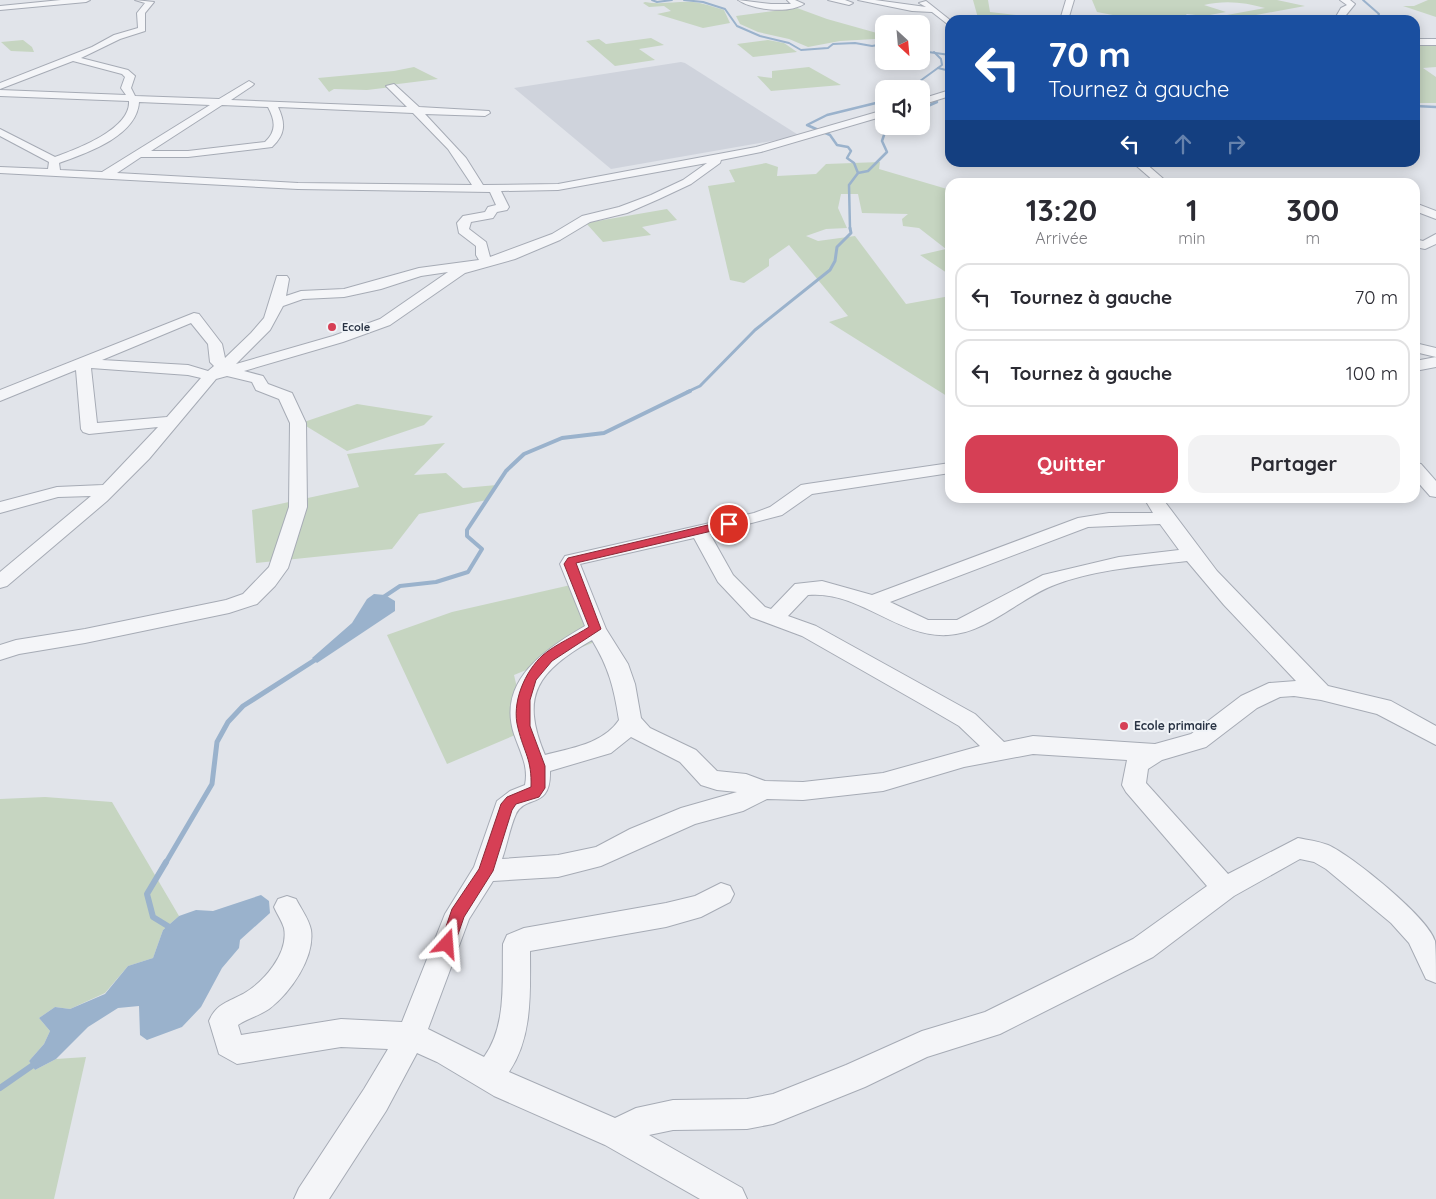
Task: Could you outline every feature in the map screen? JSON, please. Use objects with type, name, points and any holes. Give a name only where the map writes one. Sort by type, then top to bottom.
[{"type":"street","points":[[0,8],[86,0]]},
{"type":"street","points":[[0,86],[72,58],[117,37],[142,29],[141,13],[150,2],[139,0]]},
{"type":"street","points":[[742,0],[769,7],[800,4],[792,0],[784,0]]},
{"type":"street","points":[[832,0],[849,3]]},
{"type":"street","points":[[863,0],[912,9],[934,10]]},
{"type":"street","points":[[916,0],[934,10],[945,20]]},
{"type":"street","points":[[1066,15],[1070,0]]},
{"type":"street","points":[[1341,15],[1351,4],[1344,0]]},
{"type":"street","points":[[1420,42],[1436,42]]},
{"type":"street","points":[[54,167],[67,157],[120,127],[130,119],[134,99],[126,88],[130,76],[125,72],[72,58]]},
{"type":"street","points":[[104,176],[248,84]]},
{"type":"street","points":[[392,86],[417,110],[457,156],[479,188]]},
{"type":"street","points":[[0,93],[68,94],[134,99],[222,100],[485,113]]},
{"type":"street","points":[[930,99],[945,95]]},
{"type":"street","points":[[137,154],[188,154],[268,145],[277,137],[280,126],[271,103]]},
{"type":"street","points":[[0,170],[54,167],[104,176],[298,186],[494,189],[574,185],[720,158],[875,116]]},
{"type":"street","points":[[0,132],[35,149],[54,167]]},
{"type":"street","points":[[277,304],[302,295],[344,293],[376,286],[419,272],[472,265],[510,256],[556,237],[586,219],[624,210],[655,197],[687,182],[720,158]]},
{"type":"street","points":[[1143,167],[1156,178]]},
{"type":"street","points":[[488,262],[482,255],[482,245],[463,230],[463,223],[467,219],[492,214],[492,210],[503,207],[494,189]]},
{"type":"street","points":[[1420,209],[1436,215]]},
{"type":"street","points":[[1420,244],[1426,245],[1436,238]]},
{"type":"street","points":[[221,371],[385,322],[437,288],[453,275],[472,265]]},
{"type":"street","points":[[0,582],[107,490],[143,455],[272,317],[277,304],[282,279]]},
{"type":"street","points":[[0,396],[194,317],[215,344],[221,371]]},
{"type":"street","points":[[1420,348],[1436,353]]},
{"type":"street","points":[[1420,365],[1436,362]]},
{"type":"street","points":[[0,653],[16,647],[84,636],[229,606],[250,599],[268,582],[280,563],[298,508],[298,424],[286,396],[262,386],[258,379],[221,371],[82,364]]},
{"type":"street","points":[[82,364],[89,429],[173,421]]},
{"type":"street","points":[[538,766],[603,748],[622,733],[630,721],[630,710],[617,664],[596,629],[570,564],[572,560],[759,517],[776,511],[807,489],[945,469]]},
{"type":"street","points":[[1420,474],[1436,492]]},
{"type":"street","points":[[0,508],[57,492],[107,490]]},
{"type":"street","points":[[1156,503],[1194,554],[1259,631],[1321,692]]},
{"type":"street","points":[[873,602],[910,586],[1077,524],[1109,519],[1167,518]]},
{"type":"street","points":[[699,530],[725,578],[752,607],[773,619],[809,631],[931,699],[967,720],[998,750]]},
{"type":"street","points":[[773,619],[802,589],[812,587],[839,591],[873,602],[933,629],[946,629],[962,626],[1050,579],[1120,563],[1194,554]]},
{"type":"street","points":[[310,1199],[375,1100],[411,1036],[458,914],[486,871],[506,808],[512,800],[534,793],[538,788],[538,766],[523,726],[524,700],[531,679],[547,658],[596,629]]},
{"type":"street","points":[[630,721],[642,734],[688,756],[709,778],[717,781],[746,783],[764,790],[803,791],[883,782],[998,750],[1033,746],[1155,752],[1198,742],[1250,702],[1277,689],[1294,688],[1321,692],[1383,707],[1436,736]]},
{"type":"street","points":[[1155,752],[1137,764],[1134,785],[1225,888]]},
{"type":"street","points":[[486,871],[558,866],[601,856],[638,836],[690,815],[734,804],[764,790]]},
{"type":"street","points":[[616,1134],[636,1123],[673,1115],[747,1114],[773,1109],[854,1077],[922,1044],[990,1024],[1143,948],[1225,888],[1298,848],[1309,848],[1335,862],[1400,915],[1419,935],[1436,970]]},
{"type":"street","points":[[488,1077],[504,1054],[514,1017],[517,944],[524,940],[666,915],[701,906],[721,894]]},
{"type":"street","points":[[287,907],[297,929],[292,962],[276,983],[259,1000],[226,1016],[223,1021],[229,1044],[237,1050],[341,1032],[411,1036],[447,1052],[488,1077],[616,1134],[731,1199]]},
{"type":"shaded area","points":[[681,62],[800,136],[611,169],[514,88]]},
{"type":"green space","points":[[973,0],[988,0],[990,12],[1016,15],[977,15]]},
{"type":"green space","points":[[1092,0],[1277,0],[1305,6],[1256,15],[1227,15],[1265,8],[1250,4],[1227,2],[1204,5],[1226,12],[1210,15],[1113,15],[1097,12]]},
{"type":"green space","points":[[1428,0],[1436,0],[1436,17],[1403,6],[1414,6]]},
{"type":"green space","points":[[693,2],[705,4],[724,10],[730,23],[703,28],[657,14],[671,11],[664,6],[649,7],[643,3]]},
{"type":"green space","points":[[797,8],[827,19],[875,32],[875,39],[840,41],[808,47],[789,39],[758,32],[740,24],[736,16]]},
{"type":"green space","points":[[651,38],[664,45],[639,49],[655,60],[615,66],[586,41],[599,39],[606,44]]},
{"type":"green space","points":[[23,40],[32,47],[34,52],[11,51],[1,42]]},
{"type":"green space","points":[[768,40],[784,43],[797,52],[753,57],[737,44]]},
{"type":"green space","points":[[1420,41],[1436,42],[1436,67],[1423,68],[1436,77],[1436,103],[1420,103]]},
{"type":"green space","points":[[414,67],[438,79],[367,90],[334,89],[329,92],[318,78],[394,71]]},
{"type":"green space","points":[[809,67],[841,85],[771,91],[757,76],[772,78],[772,71]]},
{"type":"green space","points":[[880,162],[879,169],[945,188],[945,248],[919,228],[903,226],[902,219],[908,214],[862,213],[858,194],[841,194],[838,208],[847,228],[826,229],[806,236],[818,241],[855,236],[906,304],[945,297],[945,395],[829,322],[848,316],[789,245],[769,259],[769,266],[744,283],[730,280],[708,186],[735,182],[729,170],[766,163],[778,167],[777,176],[816,174],[826,164]]},
{"type":"green space","points":[[667,209],[677,220],[642,227],[651,235],[603,242],[586,223]]},
{"type":"green space","points":[[945,249],[945,272],[920,255]]},
{"type":"green space","points":[[357,404],[433,416],[424,425],[347,451],[301,423]]},
{"type":"green space","points":[[445,443],[414,475],[446,473],[463,488],[497,485],[487,500],[419,514],[392,549],[256,563],[252,510],[359,487],[347,454]]},
{"type":"green space","points":[[584,582],[609,636],[514,675],[527,730],[447,764],[387,635],[452,612]]},
{"type":"green space","points":[[45,797],[112,802],[179,916],[163,930],[153,958],[128,966],[105,993],[70,1009],[55,1007],[39,1018],[50,1031],[44,1044],[29,1061],[35,1070],[56,1059],[86,1057],[54,1199],[0,1199],[0,799]]},
{"type":"water","points":[[374,594],[385,595],[395,601],[395,611],[317,663],[312,658],[352,623],[367,599]]},
{"type":"water","points":[[261,895],[269,901],[270,913],[240,940],[239,948],[222,968],[201,1007],[182,1027],[147,1040],[140,1035],[139,1006],[118,1008],[88,1027],[56,1059],[35,1070],[29,1061],[44,1044],[50,1031],[39,1018],[55,1007],[70,1009],[105,994],[128,966],[153,958],[163,930],[179,916],[196,910],[213,911]]},
{"type":"waterway","points":[[652,0],[657,2],[672,0]]},
{"type":"waterway","points":[[684,0],[703,2],[725,9],[737,26],[760,36],[789,43],[801,50],[828,48],[833,44],[855,43],[875,46]]},
{"type":"waterway","points":[[1363,0],[1378,15]]},
{"type":"waterway","points":[[930,52],[935,53]]},
{"type":"waterway","points":[[921,80],[942,65],[941,59],[935,53]]},
{"type":"waterway","points":[[935,53],[945,54]]},
{"type":"waterway","points":[[938,68],[945,70]]},
{"type":"waterway","points":[[930,100],[934,101]]},
{"type":"waterway","points":[[930,100],[937,102],[930,105]]},
{"type":"waterway","points":[[858,173],[854,163],[847,158],[851,151],[848,147],[837,145],[830,135],[807,125],[827,115],[875,103]]},
{"type":"waterway","points":[[1420,106],[1436,107]]},
{"type":"waterway","points":[[858,173],[868,171],[887,152],[882,141],[884,135]]},
{"type":"waterway","points":[[850,229],[849,185],[858,173]]},
{"type":"waterway","points":[[687,392],[700,386],[755,330],[830,270],[835,261],[837,247],[851,233],[850,228]]},
{"type":"waterway","points":[[382,598],[400,586],[436,582],[468,572],[482,549],[467,536],[467,530],[506,471],[524,454],[562,438],[604,433],[690,391]]},
{"type":"waterway","points":[[165,864],[212,784],[217,742],[228,722],[243,706],[318,658]]},
{"type":"waterway","points":[[166,862],[147,894],[153,917],[171,928]]},
{"type":"waterway","points":[[0,1088],[36,1063]]},
{"type":"place","name":"Ecole","points":[[332,327]]},
{"type":"place","name":"Ecole primaire","points":[[1124,726]]},
{"type":"route","points":[[447,944],[466,898],[486,871],[506,808],[512,800],[534,793],[538,788],[538,766],[523,726],[524,700],[531,679],[537,668],[547,658],[596,629],[570,564],[572,560],[580,556],[729,524]]}]
